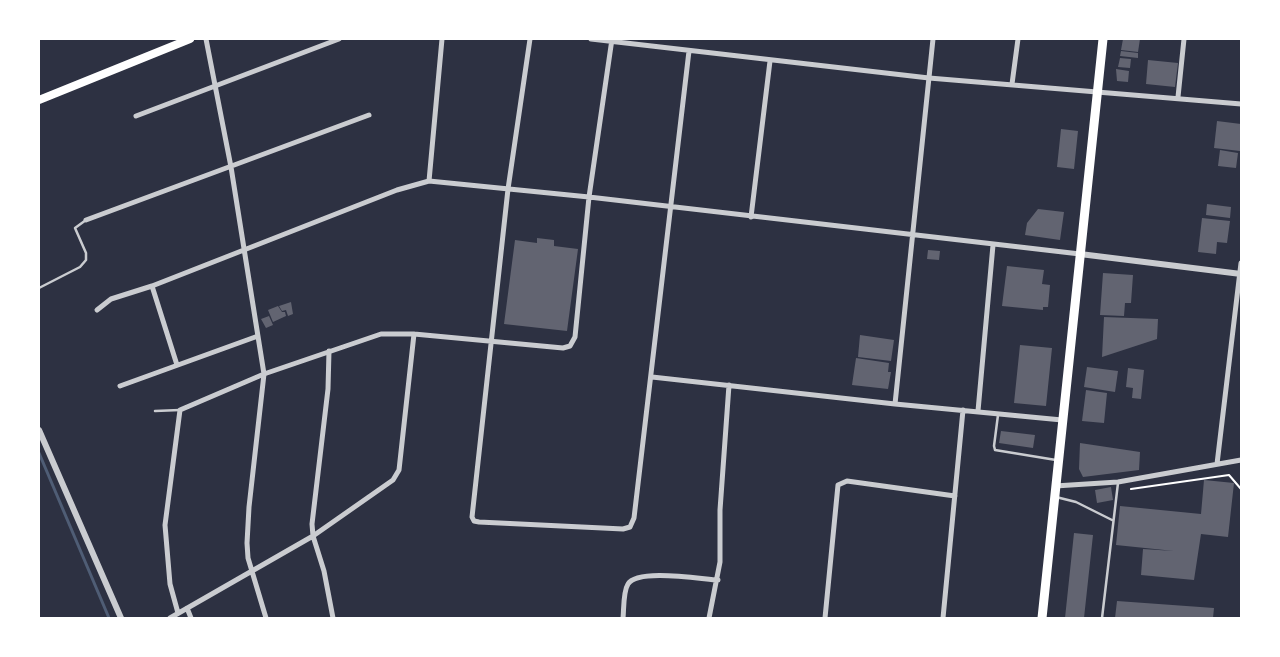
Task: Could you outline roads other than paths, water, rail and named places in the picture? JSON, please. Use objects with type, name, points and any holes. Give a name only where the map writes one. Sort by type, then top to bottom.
[{"type":"main road","points":[[39,100],[190,39]]},
{"type":"main road","points":[[1042,618],[1102,39]]},
{"type":"street","points":[[206,39],[230,167],[264,374],[249,507],[247,548],[266,618]]},
{"type":"street","points":[[136,116],[339,39]]},
{"type":"street","points":[[429,181],[442,39]]},
{"type":"street","points":[[530,39],[508,189],[472,518],[474,521],[479,522],[623,530],[630,527],[634,518],[652,377],[689,51]]},
{"type":"street","points":[[591,39],[928,78],[1178,97],[1241,104]]},
{"type":"street","points":[[894,404],[933,39]]},
{"type":"street","points":[[1012,84],[1018,39]]},
{"type":"street","points":[[1178,97],[1184,39]]},
{"type":"street","points":[[178,613],[170,584],[165,525],[180,410],[264,374],[329,350],[381,334],[414,334],[562,348],[570,346],[575,338],[589,197],[612,40]]},
{"type":"street","points":[[751,217],[770,61]]},
{"type":"street","points":[[86,220],[369,115]]},
{"type":"street","points":[[97,310],[111,299],[152,286],[374,198],[429,181],[589,197],[993,246],[1241,273]]},
{"type":"street","points":[[978,411],[993,246]]},
{"type":"street","points":[[1217,464],[1241,263]]},
{"type":"street","points":[[152,286],[177,365]]},
{"type":"street","points":[[170,618],[313,536],[394,480],[398,470],[414,334]]},
{"type":"street","points":[[120,386],[258,336]]},
{"type":"street","points":[[329,350],[328,389],[312,517],[313,536],[324,571],[333,618]]},
{"type":"street","points":[[652,377],[729,384],[894,404],[1062,420]]},
{"type":"street","points":[[709,618],[718,580],[729,384]]},
{"type":"street","points":[[943,618],[963,410]]},
{"type":"street","points":[[39,430],[121,618]]},
{"type":"street","points":[[1054,491],[1118,482],[1241,460]]},
{"type":"street","points":[[825,618],[838,485],[847,481],[955,496]]},
{"type":"street","points":[[623,618],[627,584],[633,579],[648,575],[718,580]]},
{"type":"street","points":[[187,608],[191,618]]},
{"type":"lane","points":[[39,288],[80,267],[86,260],[86,253],[75,228],[86,220]]},
{"type":"lane","points":[[155,411],[180,410]]},
{"type":"lane","points":[[998,413],[995,450],[1058,460]]},
{"type":"lane","points":[[1102,618],[1112,520],[1118,482]]},
{"type":"lane","points":[[1054,491],[1112,520]]},
{"type":"waterway","points":[[39,453],[109,618]]}]
